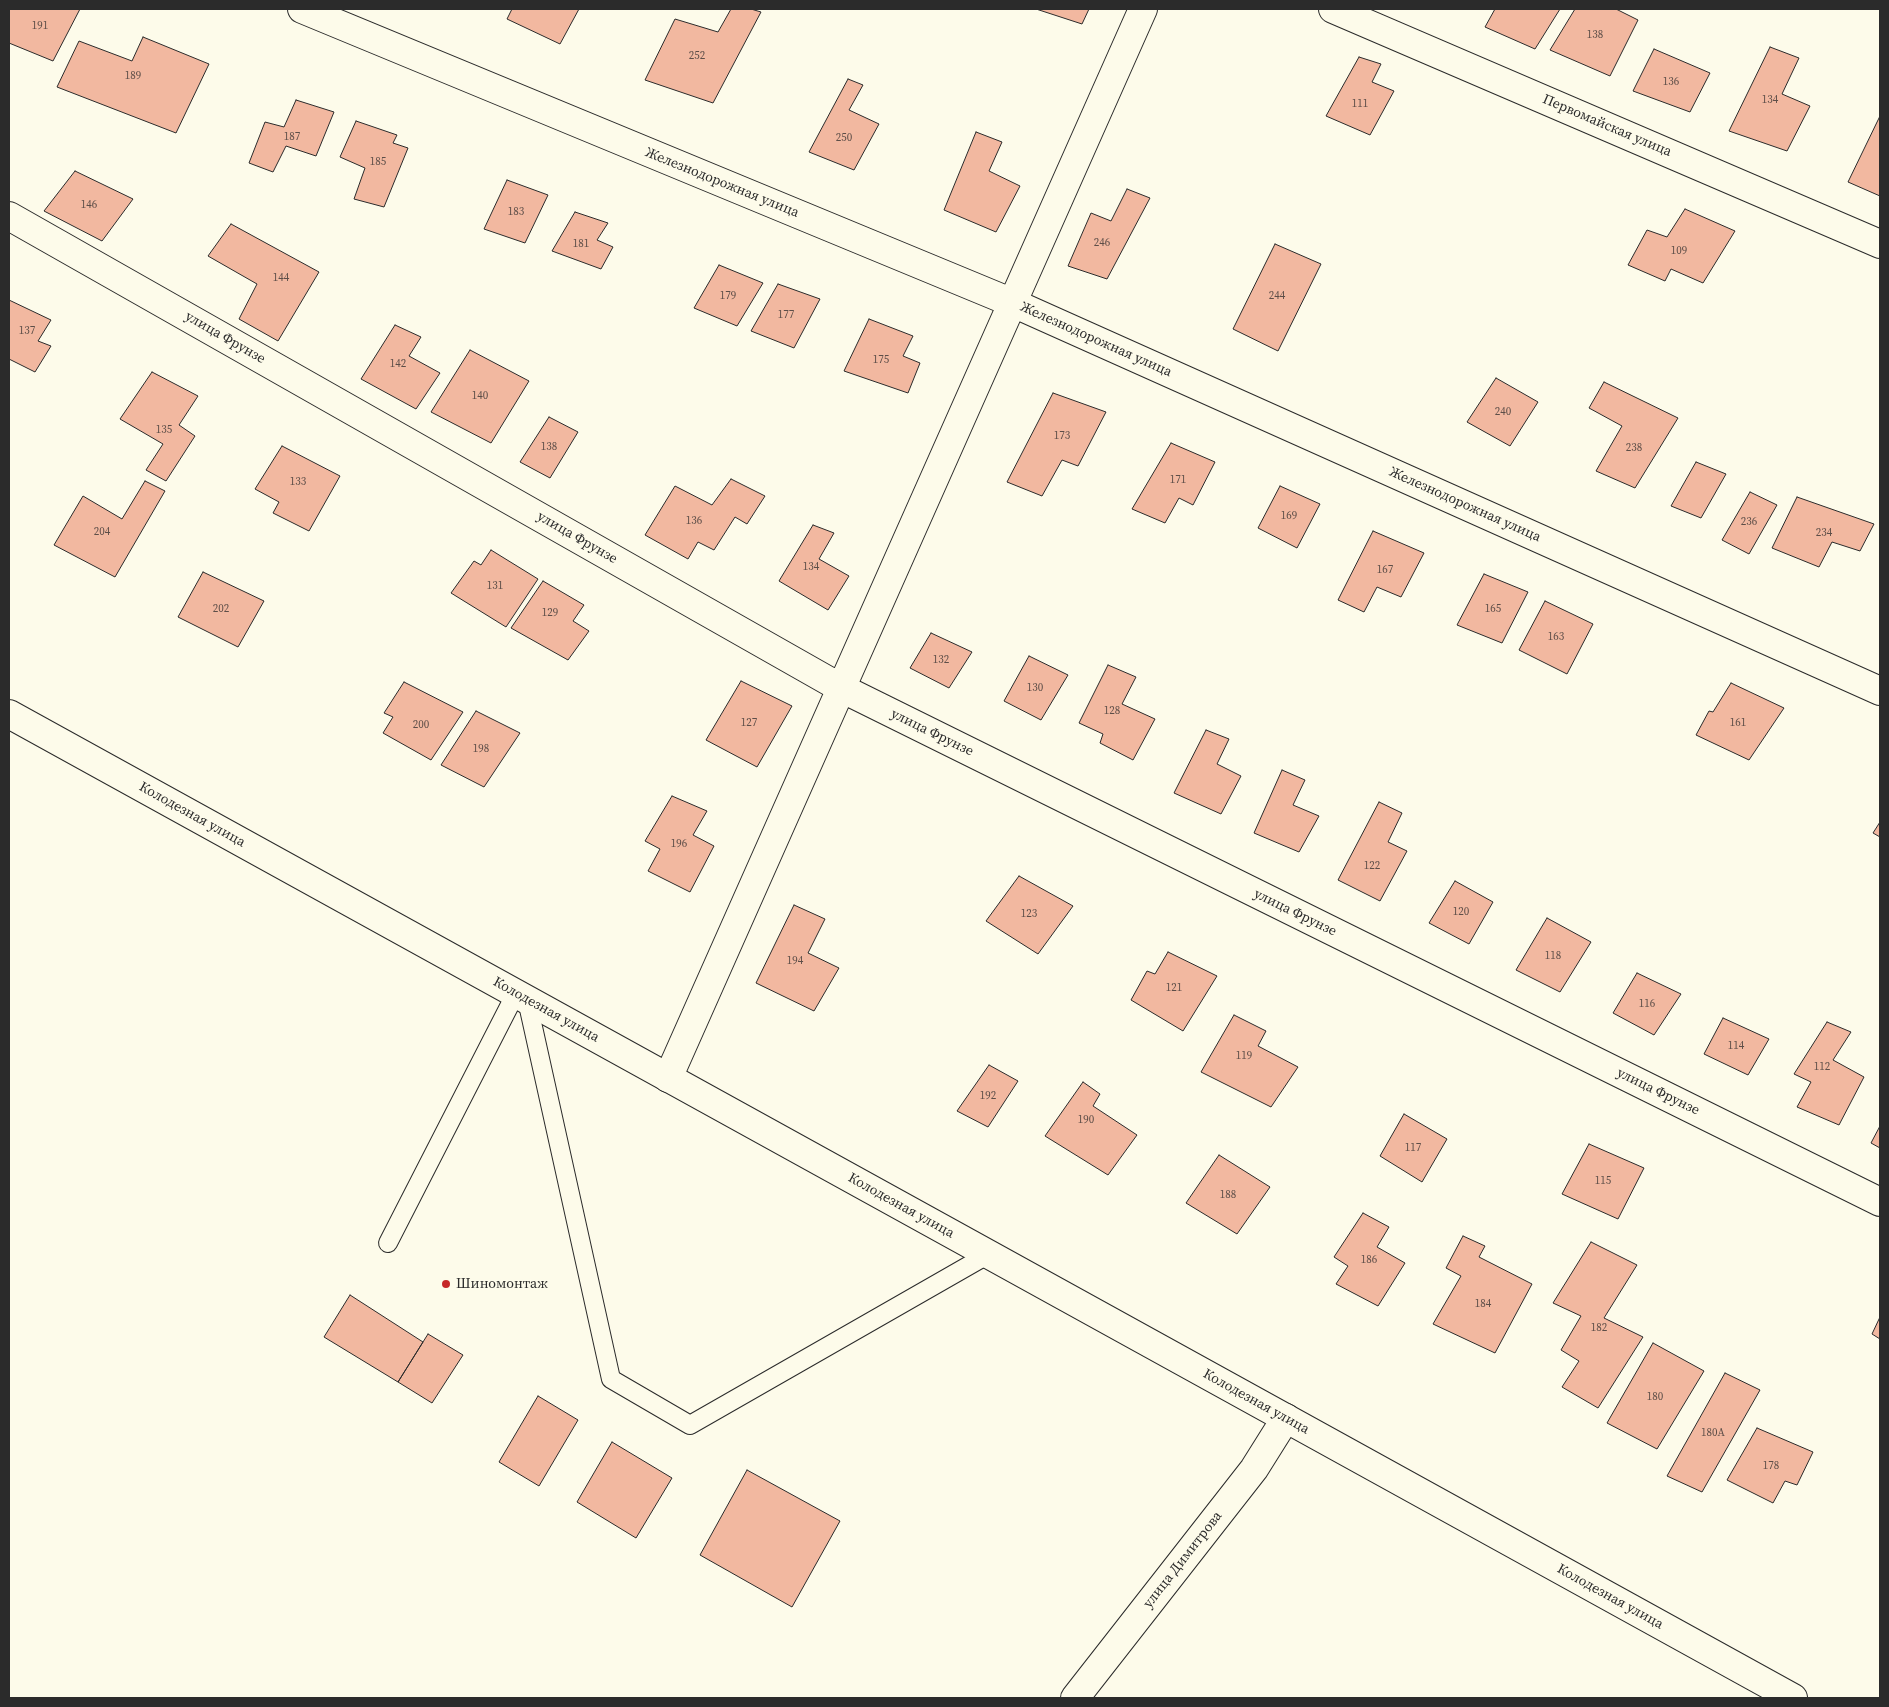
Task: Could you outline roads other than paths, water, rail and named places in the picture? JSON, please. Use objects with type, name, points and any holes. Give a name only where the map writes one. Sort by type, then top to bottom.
[{"type":"street","name":"Железнодорожная улица","points":[[302,9],[1013,303],[1880,691]]},
{"type":"street","points":[[668,1078],[1143,9]]},
{"type":"street","name":"Первомайская улица","points":[[1333,9],[1880,244]]},
{"type":"street","name":"улица Фрунзе","points":[[9,216],[841,688],[1880,1202]]},
{"type":"street","name":"Колодезная улица","points":[[9,714],[1793,1698]]},
{"type":"street","name":"улица Димитрова","points":[[1075,1698],[1254,1469],[1286,1418]]},
{"type":"lane","points":[[388,1243],[521,997]]},
{"type":"lane","points":[[521,997],[611,1379],[690,1425],[989,1254]]},
{"type":"place","name":"Шиномонтаж","points":[[446,1284]]}]
